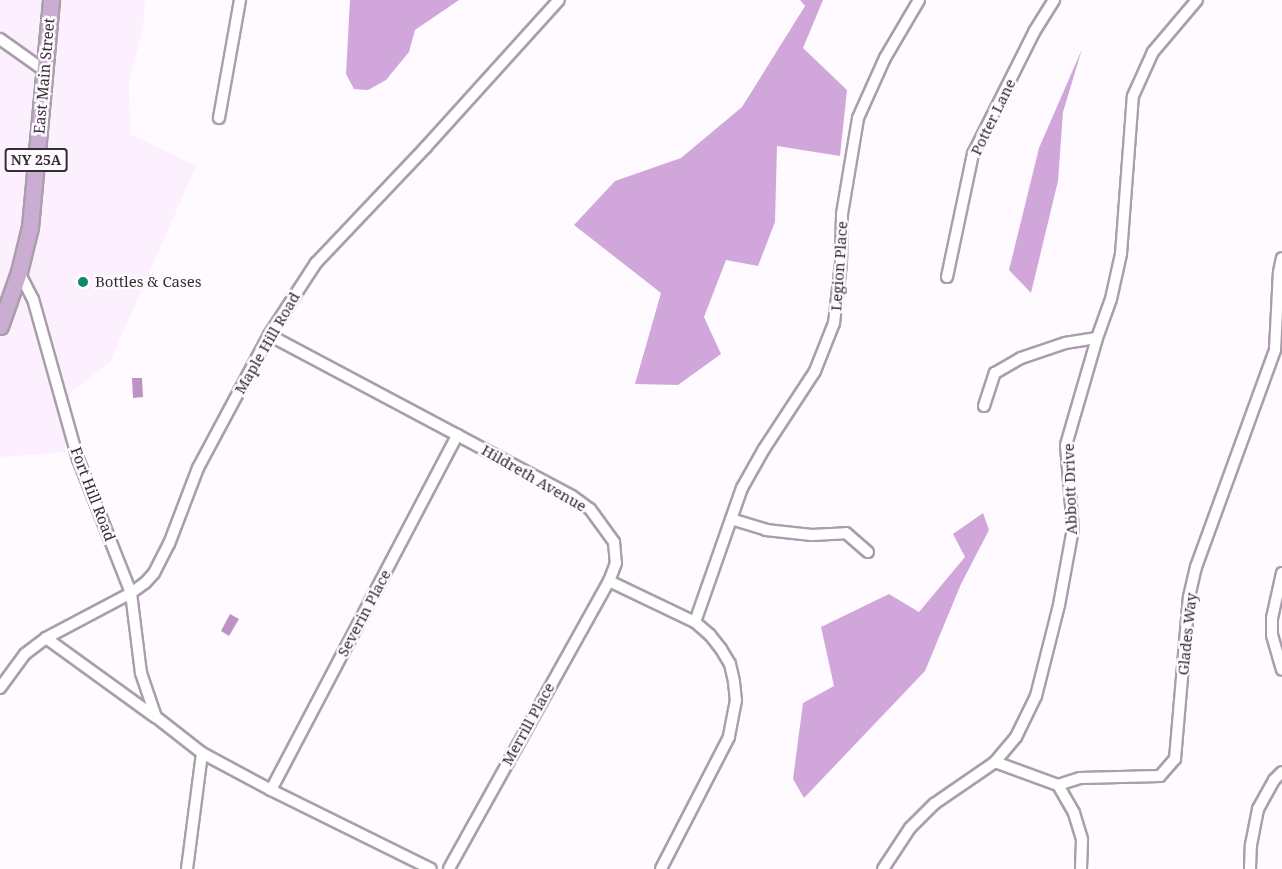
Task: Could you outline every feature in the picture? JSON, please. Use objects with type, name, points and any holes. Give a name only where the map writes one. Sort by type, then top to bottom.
[{"type":"main road","name":"East Main Street","points":[[0,326],[19,272],[30,227],[51,0]]},
{"type":"street","points":[[219,118],[240,0]]},
{"type":"street","name":"Maple Hill Road","points":[[0,688],[26,654],[46,638],[131,593],[145,584],[154,573],[169,544],[198,468],[269,335],[316,262],[426,147],[559,0]]},
{"type":"street","name":"Legion Place","points":[[695,622],[742,488],[764,449],[815,371],[834,322],[841,263],[842,214],[858,118],[885,58],[919,0]]},
{"type":"street","name":"Potter Lane","points":[[947,277],[973,154],[1034,32],[1054,0]]},
{"type":"street","name":"Abbott Drive","points":[[883,869],[910,828],[934,804],[995,762],[1016,737],[1035,696],[1059,605],[1073,529],[1066,445],[1097,338],[1111,299],[1121,254],[1133,96],[1154,52],[1197,0]]},
{"type":"street","points":[[0,39],[45,70]]},
{"type":"street","name":"Glades Way","points":[[1058,785],[1080,778],[1160,776],[1175,759],[1189,597],[1196,567],[1275,350],[1279,272],[1282,258]]},
{"type":"street","name":"Fort Hill Road","points":[[19,272],[33,299],[78,459],[131,593],[141,673],[156,717]]},
{"type":"street","name":"Hildreth Avenue","points":[[269,335],[572,496],[590,509],[614,542],[616,562],[609,581]]},
{"type":"street","points":[[984,406],[995,373],[1021,358],[1065,343],[1097,338]]},
{"type":"street","name":"Severin Place","points":[[271,790],[457,435]]},
{"type":"street","points":[[732,519],[766,530],[812,535],[846,533],[868,552]]},
{"type":"street","points":[[1282,573],[1272,618],[1272,635],[1282,670]]},
{"type":"street","points":[[609,581],[695,622],[710,635],[730,664],[736,699],[735,718],[729,737],[661,869]]},
{"type":"street","name":"Merrill Place","points":[[449,869],[609,581]]},
{"type":"street","points":[[46,638],[202,753],[271,790],[432,869]]},
{"type":"street","points":[[187,869],[202,753]]},
{"type":"street","points":[[995,762],[1058,785],[1074,813],[1082,840],[1081,869]]},
{"type":"street","points":[[1250,869],[1251,845],[1258,809],[1274,780],[1282,772]]},
{"type":"shaded area","points":[[0,0],[145,0],[143,29],[129,80],[130,134],[196,166],[110,362],[70,393],[65,452],[0,457]]},
{"type":"shaded area","points":[[350,0],[459,0],[415,30],[409,52],[386,80],[368,90],[354,89],[346,74]]},
{"type":"shaded area","points":[[800,0],[823,0],[803,48],[847,90],[840,156],[777,146],[775,222],[758,266],[726,260],[704,317],[721,354],[678,385],[635,384],[661,293],[574,225],[615,181],[681,158],[742,107],[805,6]]},
{"type":"shaded area","points":[[1082,49],[1063,112],[1058,181],[1031,293],[1009,270],[1039,148]]},
{"type":"shaded area","points":[[132,378],[142,378],[143,397],[133,398]]},
{"type":"shaded area","points":[[983,513],[989,530],[961,584],[925,671],[804,798],[793,779],[803,703],[834,686],[821,627],[889,594],[919,612],[965,557],[953,534]]},
{"type":"shaded area","points":[[230,614],[239,619],[229,636],[221,631]]},
{"type":"place","name":"Bottles & Cases","points":[[83,282]]}]
